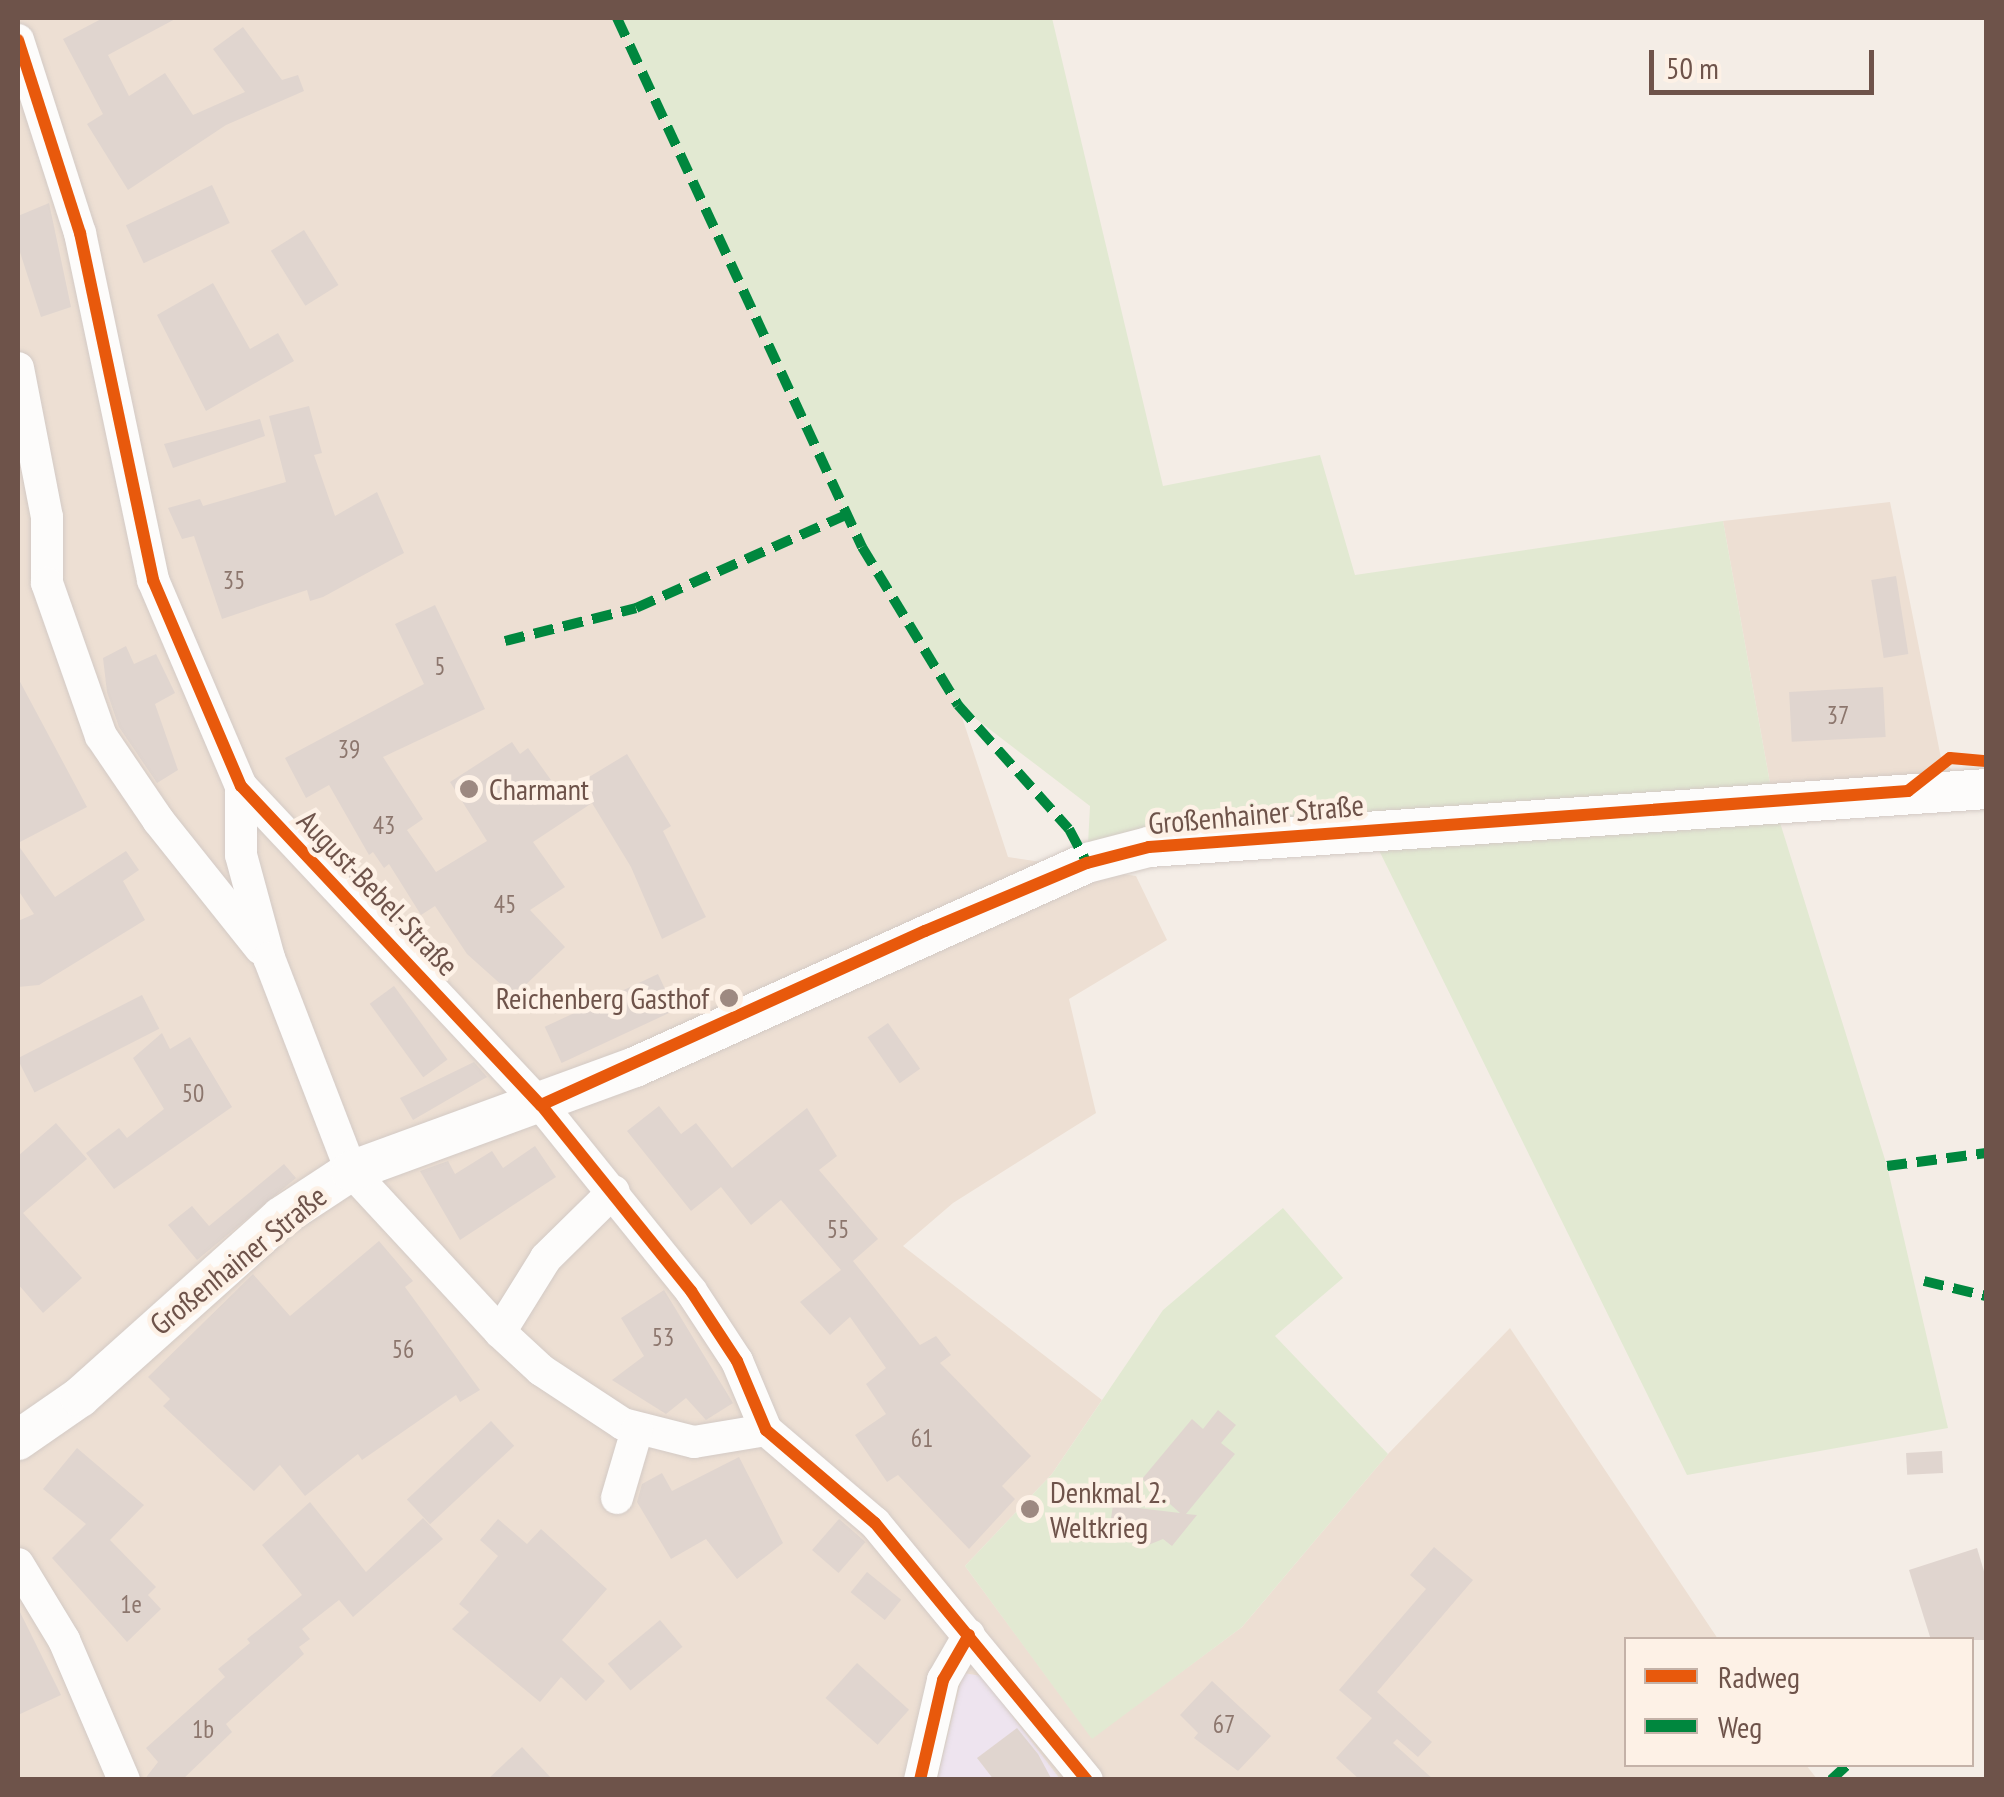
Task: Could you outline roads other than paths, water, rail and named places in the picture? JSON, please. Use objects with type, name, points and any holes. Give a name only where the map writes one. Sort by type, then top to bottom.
[{"type":"street","name":"August-Bebel-Straße","points":[[18,40],[80,233],[153,580],[241,786],[541,1105],[614,1191],[737,1361],[766,1430],[875,1523],[1087,1780]]},
{"type":"street","name":"August-Bebel-Straße","points":[[18,368],[47,518],[47,583],[102,736],[158,820],[268,958]]},
{"type":"street","name":"August-Bebel-Straße","points":[[241,786],[241,854],[268,958],[351,1171],[500,1332],[541,1370],[637,1430],[694,1442],[766,1430]]},
{"type":"street","name":"Großenhainer Straße","points":[[18,1440],[80,1396],[282,1217],[351,1171],[541,1105],[925,931],[1087,863],[1149,847],[1986,789]]},
{"type":"street","points":[[500,1332],[546,1258],[614,1191]]},
{"type":"street","points":[[617,1498],[637,1430]]},
{"type":"street","points":[[18,1564],[64,1640],[124,1780]]},
{"type":"street","points":[[920,1780],[942,1680],[969,1635]]},
{"type":"place","name":"Charmant","points":[[469,789]]},
{"type":"place","name":"Reichenberg Gasthof","points":[[729,998]]},
{"type":"place","name":"Denkmal 2. Weltkrieg","points":[[1030,1509]]}]
